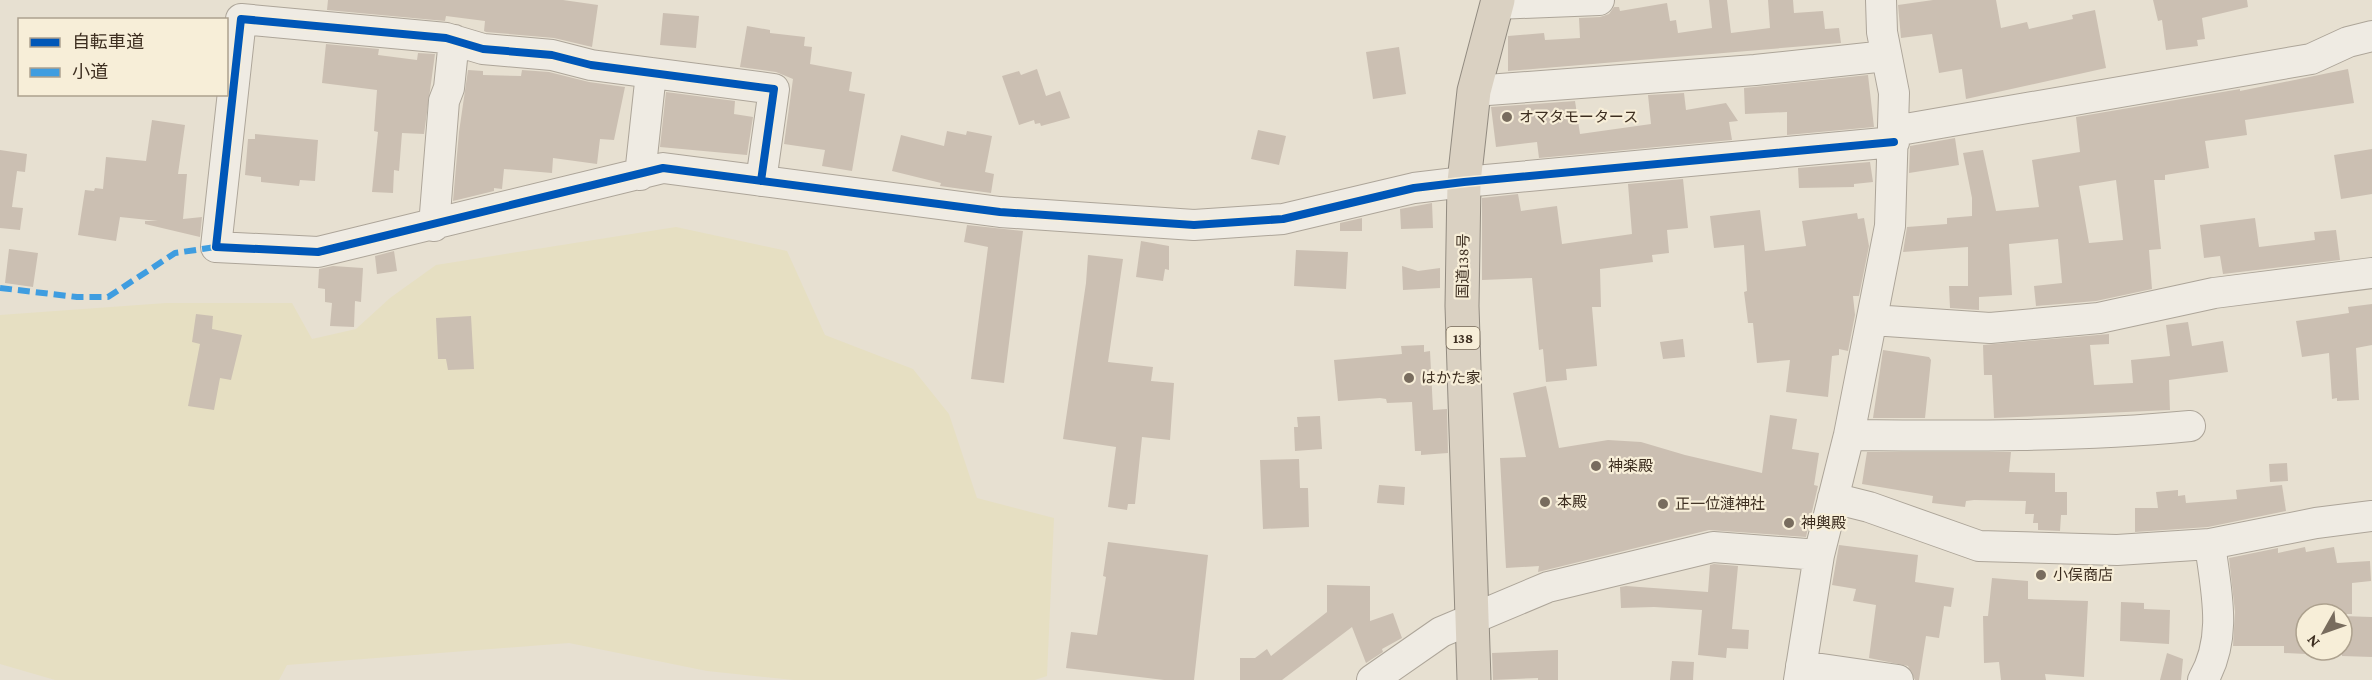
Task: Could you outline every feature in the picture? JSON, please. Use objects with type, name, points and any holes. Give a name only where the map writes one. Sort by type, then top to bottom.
[{"type":"highway","name":"国道138号","points":[[1474,680],[1462,306],[1464,182],[1474,91],[1497,2]]},
{"type":"street","points":[[1497,2],[1599,0]]},
{"type":"street","points":[[1881,0],[1882,32],[1894,93],[1890,226],[1849,435],[1819,555],[1800,673],[1898,680]]},
{"type":"street","points":[[761,181],[774,89],[591,65],[552,55],[483,49],[454,40],[241,19],[216,248],[318,252],[640,176],[663,168],[761,181],[1000,212],[1194,225],[1284,219],[1414,188],[1894,137],[2311,59],[2348,42],[2372,36]]},
{"type":"street","points":[[434,226],[444,101],[449,88],[454,40]]},
{"type":"street","points":[[1474,91],[1743,71],[1886,56]]},
{"type":"street","points":[[640,176],[651,73]]},
{"type":"street","points":[[1872,320],[1990,328],[2099,318],[2214,293],[2372,273]]},
{"type":"street","points":[[1849,435],[1981,436],[2190,426]]},
{"type":"street","points":[[1833,498],[1869,507],[1979,546],[2117,550],[2210,544],[2316,523],[2372,516]]},
{"type":"street","points":[[2203,680],[2214,661],[2218,636],[2210,544]]},
{"type":"street","points":[[1372,680],[1441,632],[1548,587],[1713,547],[1819,555]]},
{"type":"shaded area","points":[[676,227],[787,251],[825,335],[913,369],[949,414],[977,498],[1054,518],[1047,676],[1035,680],[794,680],[707,671],[569,643],[287,665],[279,680],[55,680],[0,664],[0,315],[166,303],[292,303],[312,339],[356,329],[390,298],[436,265]]},
{"type":"building","points":[[328,0],[563,0],[598,5],[592,47],[554,38],[486,32],[484,31],[485,21],[446,16],[445,21],[327,10]]},
{"type":"building","points":[[1709,0],[1727,0],[1731,33],[1770,28],[1768,0],[1793,0],[1794,13],[1823,11],[1825,29],[1839,28],[1841,43],[1508,71],[1508,36],[1544,33],[1545,40],[1580,38],[1579,18],[1600,17],[1609,14],[1614,7],[1619,7],[1620,11],[1667,3],[1670,21],[1676,20],[1678,33],[1712,28]]},
{"type":"building","points":[[1933,0],[1996,0],[2001,28],[2027,22],[2029,29],[2073,19],[2072,15],[2095,10],[2106,68],[1966,99],[1962,69],[1939,73],[1932,34],[1901,38],[1898,5]]},
{"type":"building","points":[[2153,0],[2247,0],[2248,7],[2202,18],[2205,39],[2197,40],[2198,46],[2166,50],[2162,20],[2158,21]]},
{"type":"building","points":[[663,13],[699,16],[696,48],[660,45]]},
{"type":"building","points":[[747,26],[770,30],[770,33],[805,37],[804,46],[812,47],[810,64],[852,72],[849,91],[865,94],[852,171],[822,166],[825,150],[784,144],[793,79],[776,72],[740,67]]},
{"type":"building","points":[[326,44],[379,49],[378,55],[417,60],[418,53],[435,54],[424,134],[402,133],[399,171],[394,170],[393,193],[372,192],[378,132],[374,131],[377,90],[322,83]]},
{"type":"building","points":[[1399,47],[1406,94],[1373,99],[1366,52]]},
{"type":"building","points":[[1037,69],[1046,96],[1060,91],[1070,118],[1041,126],[1040,123],[1035,124],[1034,120],[1019,125],[1002,76],[1019,71],[1021,75]]},
{"type":"building","points":[[2348,69],[2354,103],[2245,120],[2247,135],[2205,141],[2209,168],[2165,175],[2165,180],[2154,180],[2161,249],[2149,250],[2152,289],[2096,301],[2036,306],[2034,286],[2062,283],[2058,239],[2009,244],[2012,295],[1979,297],[1979,310],[1950,308],[1949,286],[1968,286],[1968,247],[1903,252],[1907,227],[1947,224],[1947,218],[1972,216],[1972,198],[1963,153],[1983,150],[1996,211],[2039,207],[2032,160],[2080,152],[2076,117],[2240,89],[2240,91]],"holes":[[[2116,180],[2123,240],[2089,243],[2079,186]]]},
{"type":"building","points":[[468,70],[483,71],[483,75],[521,76],[522,70],[549,72],[589,82],[625,87],[614,140],[600,139],[597,164],[553,158],[552,173],[504,169],[502,189],[494,188],[494,191],[453,201],[459,132]]},
{"type":"building","points":[[1868,75],[1874,127],[1787,135],[1787,112],[1745,114],[1744,88]]},
{"type":"building","points":[[666,92],[735,101],[734,114],[753,117],[747,155],[660,147]]},
{"type":"building","points":[[1684,93],[1686,110],[1726,103],[1738,121],[1729,122],[1732,140],[1539,158],[1537,142],[1496,147],[1491,107],[1575,101],[1580,134],[1651,124],[1648,95]]},
{"type":"building","points":[[152,120],[185,125],[178,174],[187,174],[183,219],[202,217],[200,237],[145,224],[145,221],[158,221],[120,217],[116,241],[78,235],[85,190],[103,189],[106,157],[146,161]]},
{"type":"building","points":[[1258,130],[1286,136],[1279,165],[1251,159]]},
{"type":"building","points":[[947,131],[966,135],[967,131],[992,136],[985,172],[994,174],[991,193],[940,186],[941,183],[892,171],[901,135],[944,146]]},
{"type":"building","points":[[255,134],[318,140],[315,181],[300,180],[299,186],[261,182],[261,177],[245,175],[248,139],[255,139]]},
{"type":"building","points":[[1955,138],[1959,165],[1909,173],[1910,146]]},
{"type":"building","points":[[2372,149],[2372,194],[2341,199],[2334,155]]},
{"type":"building","points":[[0,150],[27,154],[25,172],[17,171],[12,207],[23,208],[20,230],[0,228]]},
{"type":"building","points":[[1870,162],[1873,182],[1854,184],[1854,187],[1799,188],[1798,168]]},
{"type":"building","points":[[1683,179],[1688,228],[1667,230],[1669,253],[1652,255],[1653,262],[1600,269],[1601,307],[1592,307],[1597,366],[1566,369],[1567,380],[1546,382],[1543,349],[1539,350],[1532,278],[1482,280],[1482,198],[1518,194],[1521,211],[1557,206],[1562,244],[1632,234],[1628,184]]},
{"type":"building","points":[[1432,203],[1433,228],[1401,229],[1400,209]]},
{"type":"building","points":[[1760,210],[1765,251],[1806,246],[1802,221],[1857,213],[1858,219],[1864,218],[1869,246],[1859,296],[1853,296],[1855,315],[1848,351],[1839,349],[1839,355],[1832,356],[1828,397],[1786,392],[1790,360],[1757,363],[1753,323],[1748,323],[1744,292],[1747,291],[1744,245],[1714,248],[1710,216]]},
{"type":"building","points":[[1362,218],[1362,231],[1340,231],[1340,223]]},
{"type":"building","points":[[2255,218],[2259,247],[2315,240],[2314,232],[2336,230],[2340,260],[2223,274],[2220,256],[2204,258],[2200,225]]},
{"type":"building","points":[[967,225],[1023,231],[1004,383],[971,379],[988,247],[964,242]]},
{"type":"building","points":[[1141,241],[1169,246],[1169,270],[1165,269],[1163,281],[1136,277]]},
{"type":"building","points":[[9,249],[38,253],[33,287],[5,283]]},
{"type":"building","points":[[1296,250],[1348,252],[1346,289],[1294,286]]},
{"type":"building","points":[[394,251],[397,271],[377,274],[375,256]]},
{"type":"building","points":[[1088,255],[1123,259],[1108,362],[1153,367],[1151,381],[1174,383],[1170,440],[1142,437],[1135,504],[1128,504],[1127,510],[1108,507],[1116,447],[1063,439]]},
{"type":"building","points":[[333,266],[363,268],[361,302],[355,301],[354,327],[330,326],[332,303],[325,302],[325,289],[318,288],[319,269]]},
{"type":"building","points":[[1402,266],[1418,271],[1440,268],[1440,288],[1403,290]]},
{"type":"building","points":[[2372,304],[2372,345],[2356,348],[2359,400],[2337,401],[2337,398],[2332,399],[2329,353],[2302,357],[2296,321],[2349,313],[2348,307]]},
{"type":"building","points":[[196,314],[213,316],[212,329],[242,335],[231,380],[220,378],[214,410],[188,406],[200,344],[192,342]]},
{"type":"building","points":[[471,316],[474,369],[448,370],[446,359],[438,359],[436,318]]},
{"type":"building","points":[[2188,322],[2192,346],[2223,341],[2228,372],[2169,380],[2170,410],[1994,418],[1992,375],[1984,375],[1983,345],[2109,334],[2109,344],[2090,345],[2094,385],[2133,383],[2131,360],[2170,356],[2166,325]]},
{"type":"building","points":[[1683,339],[1685,357],[1663,359],[1660,342]]},
{"type":"building","points":[[1424,345],[1424,352],[1430,351],[1433,410],[1447,409],[1448,453],[1421,455],[1421,451],[1415,451],[1412,402],[1387,403],[1386,399],[1380,398],[1338,401],[1334,360],[1402,354],[1401,346]]},
{"type":"building","points":[[1883,350],[1929,357],[1931,360],[1925,418],[1873,418]]},
{"type":"building","name":"正一位漣神社","points":[[1546,386],[1559,448],[1608,440],[1641,442],[1762,473],[1770,415],[1797,419],[1792,449],[1819,453],[1814,485],[1818,486],[1806,537],[1709,530],[1538,572],[1539,566],[1506,568],[1500,458],[1526,457],[1513,393]]},
{"type":"building","points":[[1320,416],[1322,449],[1295,451],[1294,427],[1298,427],[1297,417]]},
{"type":"building","points":[[1867,452],[2011,452],[2009,472],[2055,473],[2055,492],[2067,492],[2067,515],[2061,515],[2060,531],[2038,530],[2038,523],[2033,523],[2034,514],[2025,514],[2026,501],[1974,500],[1966,501],[1965,507],[1932,503],[1933,496],[1862,484]]},
{"type":"building","points":[[1299,459],[1300,488],[1308,488],[1309,527],[1263,529],[1260,460]]},
{"type":"building","points":[[2287,463],[2288,481],[2270,482],[2269,464]]},
{"type":"building","points":[[1379,485],[1405,487],[1404,505],[1377,503]]},
{"type":"building","points":[[2282,485],[2286,511],[2208,527],[2135,532],[2135,508],[2158,508],[2156,492],[2178,490],[2178,496],[2185,495],[2186,503],[2237,499],[2236,490]]},
{"type":"building","points":[[1108,542],[1208,555],[1194,680],[1164,680],[1066,668],[1071,632],[1097,635],[1106,577],[1103,576]]},
{"type":"building","points":[[1839,545],[1918,555],[1915,582],[1954,588],[1951,607],[1944,606],[1939,638],[1926,636],[1919,680],[1915,680],[1908,666],[1869,658],[1876,605],[1853,601],[1856,589],[1832,585]]},
{"type":"building","points":[[2305,547],[2306,552],[2334,547],[2337,563],[2370,561],[2371,581],[2352,583],[2352,602],[2294,602],[2294,653],[2284,653],[2284,646],[2233,646],[2235,612],[2229,558],[2278,548],[2278,553]]},
{"type":"building","points":[[1710,565],[1738,566],[1732,629],[1749,630],[1748,649],[1727,648],[1726,658],[1698,655],[1702,610],[1654,607],[1621,608],[1620,587],[1708,592]]},
{"type":"building","points":[[1992,578],[2028,581],[2028,599],[2088,601],[2084,677],[2045,674],[2046,680],[2001,680],[1999,662],[1984,663],[1983,616],[1988,616]]},
{"type":"building","points":[[1327,585],[1370,586],[1370,621],[1393,613],[1402,638],[1382,649],[1383,652],[1366,663],[1352,627],[1282,680],[1240,680],[1240,658],[1255,658],[1267,649],[1271,656],[1327,612]]},
{"type":"building","points":[[2121,602],[2144,603],[2144,609],[2170,610],[2169,644],[2120,641]]},
{"type":"building","points":[[2354,616],[2372,617],[2372,657],[2354,656]]},
{"type":"building","points":[[1558,650],[1558,680],[1538,680],[1538,678],[1493,680],[1492,653]]},
{"type":"building","points":[[2167,653],[2183,659],[2181,680],[2160,680]]},
{"type":"building","points":[[1672,661],[1694,662],[1693,680],[1670,680]]},
{"type":"marked path","points":[[0,288],[77,297],[108,297],[175,253],[216,247]]},
{"type":"cycle path","points":[[761,181],[774,89],[591,65],[552,55],[483,49],[446,38],[241,19],[216,247],[318,252],[663,168],[1000,212],[1194,225],[1283,219],[1414,188],[1464,182],[1894,142]]},
{"type":"place","name":"オマタモータース","points":[[1507,117]]},
{"type":"place","name":"はかた家","points":[[1409,378]]},
{"type":"place","name":"神楽殿","points":[[1596,466]]},
{"type":"place","name":"本殿","points":[[1545,502]]},
{"type":"place","name":"正一位漣神社","points":[[1663,504]]},
{"type":"place","name":"神輿殿","points":[[1789,523]]},
{"type":"place","name":"小俣商店","points":[[2041,575]]}]
